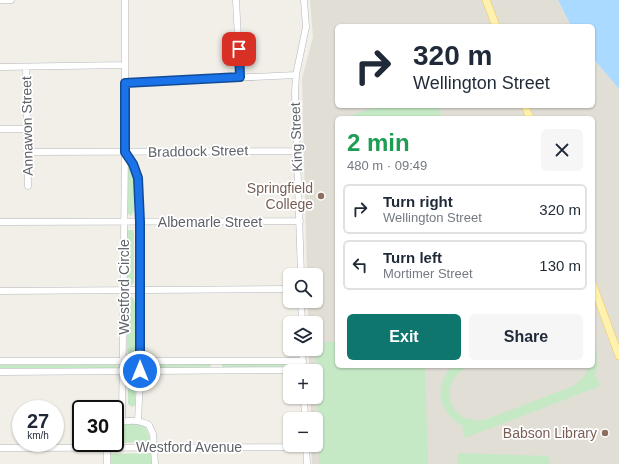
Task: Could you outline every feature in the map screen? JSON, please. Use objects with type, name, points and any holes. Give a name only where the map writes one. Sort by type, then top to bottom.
[{"type":"main road","points":[[486,0],[495,24]]},
{"type":"main road","points":[[595,290],[619,356]]},
{"type":"street","points":[[0,0],[12,0]]},
{"type":"street","name":"Westford Circle","points":[[123,400],[125,0]]},
{"type":"street","points":[[236,0],[240,77]]},
{"type":"street","name":"King Street","points":[[301,268],[296,151],[296,75],[306,27],[304,0]]},
{"type":"street","points":[[0,67],[125,65]]},
{"type":"street","name":"Annawon Street","points":[[26,67],[28,186]]},
{"type":"street","points":[[125,83],[296,75]]},
{"type":"street","points":[[0,129],[28,129]]},
{"type":"street","name":"Braddock Street","points":[[28,152],[296,151]]},
{"type":"street","name":"Westford Circle","points":[[125,152],[133,164],[138,178],[140,222],[140,371],[138,421]]},
{"type":"street","name":"Albemarle Street","points":[[0,222],[300,221]]},
{"type":"street","points":[[0,290],[283,289]]},
{"type":"street","points":[[0,362],[303,361],[303,356]]},
{"type":"street","points":[[216,361],[216,371]]},
{"type":"street","points":[[0,372],[283,371]]},
{"type":"street","points":[[124,422],[138,421],[147,424],[150,427],[153,434],[155,464]]},
{"type":"street","name":"Westford Avenue","points":[[0,448],[72,446]]},
{"type":"street","name":"Westford Avenue","points":[[124,446],[283,446]]},
{"type":"street","points":[[106,464],[107,452]]},
{"type":"street","points":[[306,452],[307,464]]},
{"type":"shaded area","name":"Springfield College","points":[[310,0],[558,0],[570,24],[335,24],[335,108],[595,108],[595,60],[619,89],[619,464],[312,464],[311,452],[323,452],[323,412],[311,412],[310,404],[323,404],[323,364],[309,364],[309,356],[323,356],[323,316],[308,316],[308,308],[323,308],[323,268],[307,268],[302,78],[313,37]]},
{"type":"green space","points":[[372,108],[439,108],[441,116],[350,116]]},
{"type":"green space","points":[[127,160],[134,178],[134,211],[131,216],[126,212]]},
{"type":"green space","points":[[128,230],[133,230],[134,233],[134,282],[132,285],[128,284],[127,281],[126,233]]},
{"type":"green space","points":[[132,297],[135,302],[135,350],[133,354],[130,354],[127,350],[127,302]]},
{"type":"green space","points":[[323,342],[335,342],[335,368],[425,368],[428,464],[319,464],[319,452],[323,452],[323,412],[318,412],[318,404],[323,404],[323,364],[317,364],[316,356],[323,356]]},
{"type":"green space","points":[[595,347],[598,359],[594,377],[597,377],[600,386],[465,438],[462,429],[464,427],[449,415],[441,400],[440,392],[442,383],[451,368],[466,368],[458,373],[452,382],[450,392],[451,402],[456,411],[464,417],[474,420],[487,419],[571,387],[584,376],[588,368],[595,368]]},
{"type":"green space","points":[[210,364],[210,368],[146,368],[145,366],[146,365]]},
{"type":"green space","points":[[222,364],[283,364],[283,367],[222,368]]},
{"type":"green space","points":[[0,365],[117,366],[114,368],[0,368]]},
{"type":"green space","points":[[131,378],[135,380],[135,405],[132,407],[128,404],[128,379]]},
{"type":"green space","points":[[129,417],[141,422],[148,433],[150,442],[124,443],[125,419]]},
{"type":"green space","points":[[152,453],[152,464],[111,464],[111,454]]},
{"type":"green space","points":[[458,453],[547,456],[550,459],[550,464],[457,464]]},
{"type":"water","points":[[558,0],[619,0],[619,89],[595,60],[595,24],[570,24]]},
{"type":"place","name":"Springfield College","points":[[321,196]]},
{"type":"place","name":"Babson Library","points":[[605,433]]},
{"type":"route","points":[[140,371],[140,222],[138,178],[133,164],[125,152],[125,83],[240,77],[239,49]]}]
